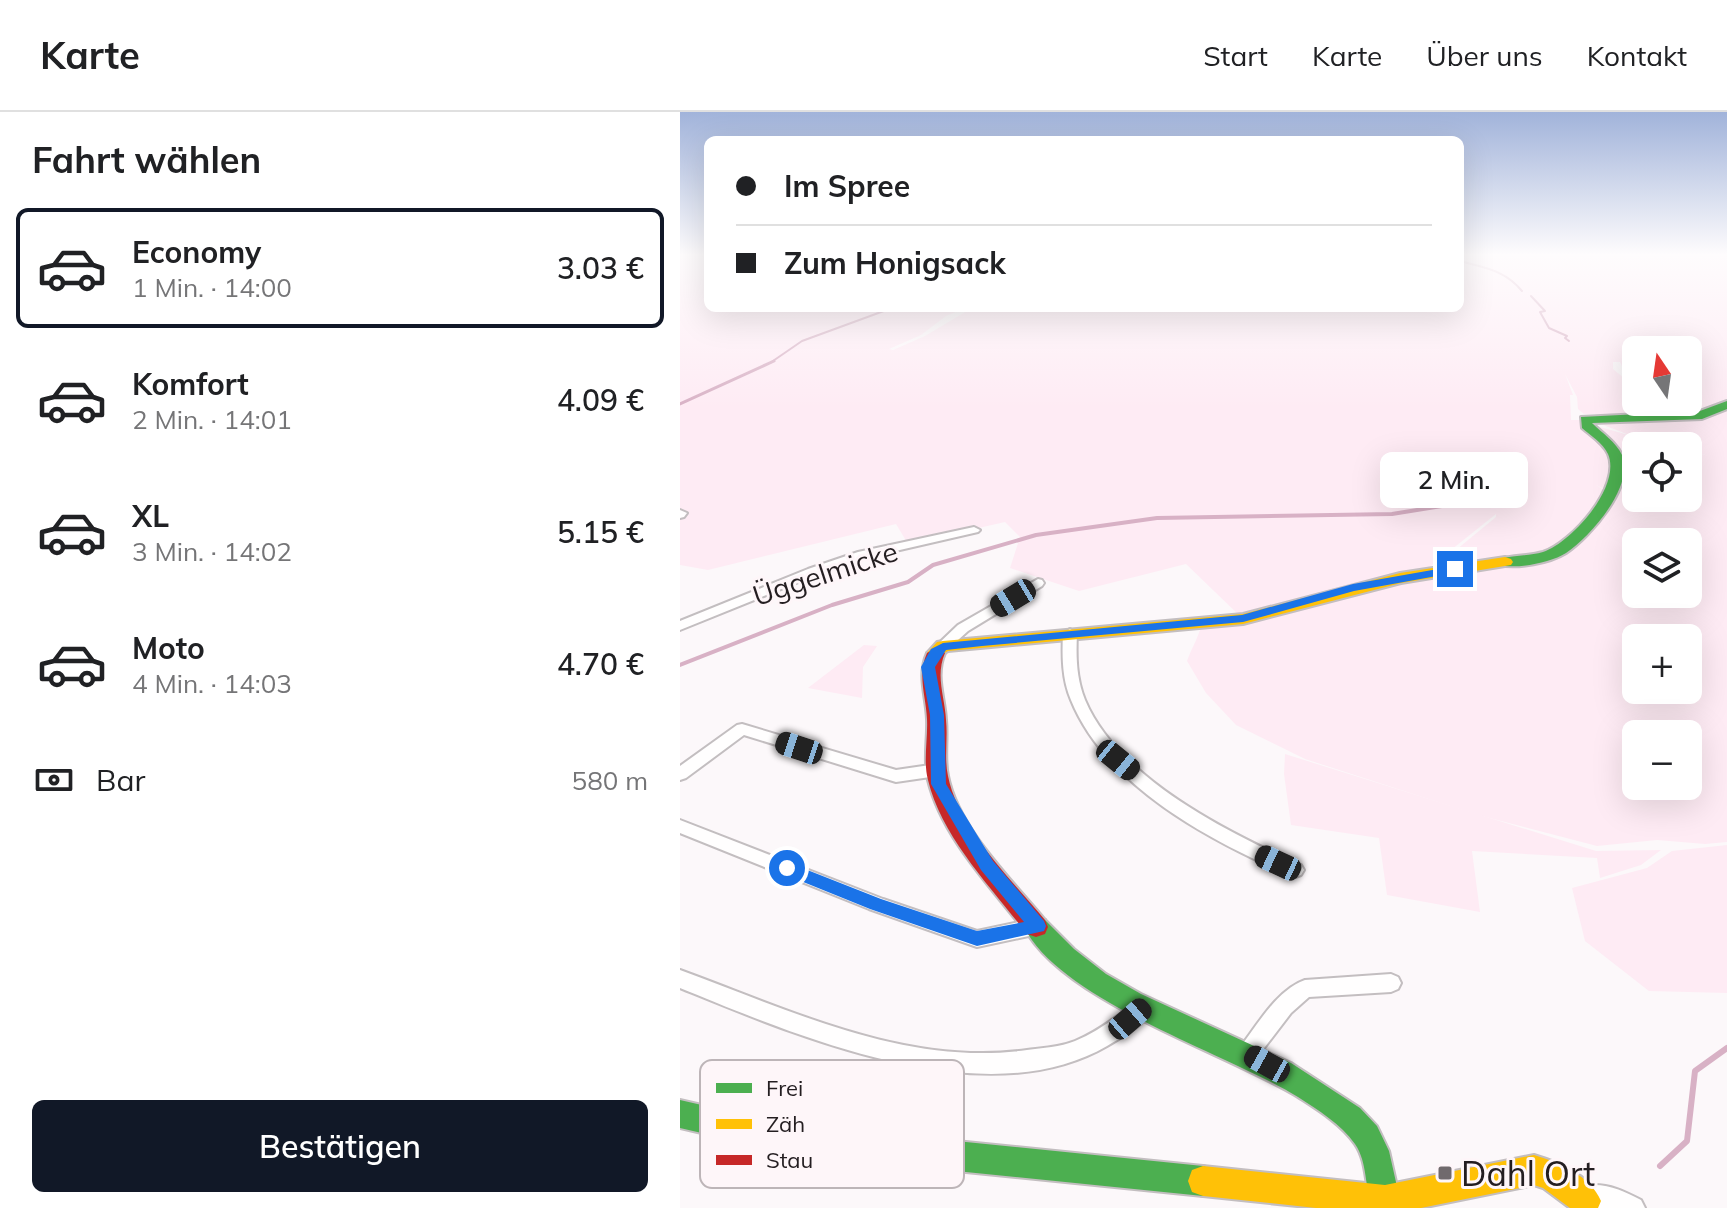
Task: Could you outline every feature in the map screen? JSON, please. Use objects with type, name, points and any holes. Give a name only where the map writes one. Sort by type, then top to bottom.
[{"type":"street","points":[[943,646],[1243,619],[1384,581],[1557,552],[1607,501],[1615,477],[1618,461],[1615,453],[1586,425],[1585,420],[1702,415],[1727,405]]},
{"type":"street","name":"Üggelmicke","points":[[680,626],[862,555],[974,530]]},
{"type":"street","points":[[1038,583],[963,628],[936,652],[928,667],[937,715],[939,784],[987,866],[1073,965],[1143,1008],[1248,1053],[1324,1097],[1359,1126],[1369,1140],[1379,1162],[1385,1200]]},
{"type":"street","points":[[1070,633],[1069,666],[1085,714],[1118,760],[1187,815],[1227,840],[1295,870]]},
{"type":"street","points":[[680,774],[742,729],[896,776],[937,770]]},
{"type":"street","points":[[680,826],[876,904],[977,939],[1038,926]]},
{"type":"street","points":[[680,979],[776,1018],[840,1039],[957,1060]]},
{"type":"street","points":[[1248,1053],[1284,1007],[1305,989],[1391,983]]},
{"type":"street","points":[[964,1060],[1001,1062],[1059,1056],[1117,1030],[1143,1008]]},
{"type":"street","points":[[680,1114],[700,1119]]},
{"type":"street","points":[[964,1157],[1385,1200],[1410,1208]]},
{"type":"street","points":[[1385,1200],[1534,1170],[1551,1175],[1584,1204],[1603,1196],[1633,1208]]},
{"type":"shaded area","points":[[680,307],[704,307],[704,312],[956,312],[921,335],[889,349],[893,350],[925,336],[965,312],[1464,312],[1464,307],[1727,307],[1727,842],[1705,844],[1657,840],[1597,846],[1478,815],[1305,759],[1236,725],[1206,693],[1187,661],[1202,622],[1244,620],[1355,589],[1551,556],[1567,548],[1609,501],[1620,462],[1616,453],[1589,424],[1622,433],[1622,512],[1702,512],[1702,454],[1709,456],[1702,454],[1702,432],[1622,432],[1593,421],[1702,416],[1715,411],[1702,407],[1702,336],[1622,336],[1622,366],[1620,362],[1613,362],[1613,369],[1622,376],[1622,414],[1584,414],[1578,409],[1577,397],[1565,374],[1573,395],[1570,395],[1571,420],[1582,420],[1613,455],[1613,474],[1608,491],[1596,485],[1607,492],[1604,499],[1560,547],[1547,554],[1428,573],[1496,514],[1421,574],[1352,587],[1242,618],[1186,564],[1079,591],[1010,568],[1020,537],[1005,522],[908,544],[896,524],[708,570],[680,565]]},
{"type":"shaded area","points":[[864,645],[877,646],[863,667],[862,698],[808,688]]},
{"type":"shaded area","points":[[1285,754],[1596,851],[1661,850],[1641,865],[1600,878],[1597,858],[1472,851],[1480,912],[1387,895],[1379,838],[1291,825],[1284,774]]},
{"type":"shaded area","points":[[1727,845],[1727,993],[1649,991],[1585,941],[1572,888],[1647,868],[1672,851]]},
{"type":"waterway","points":[[1541,307],[1545,311],[1540,312],[1549,328],[1567,336],[1565,338],[1569,341]]},
{"type":"waterway","points":[[771,362],[802,341],[881,312]]},
{"type":"waterway","points":[[680,404],[771,362]]},
{"type":"waterway","points":[[680,665],[832,605],[908,582],[933,565],[1036,535],[1157,518],[1392,514],[1473,501],[1485,504]]},
{"type":"waterway","points":[[1660,1166],[1687,1141],[1695,1071],[1727,1048]]},
{"type":"traffic: fast","points":[[1505,562],[1549,555],[1560,550],[1585,528],[1607,499],[1618,469],[1616,457],[1586,425],[1585,420],[1702,415],[1727,405]]},
{"type":"traffic: fast","points":[[1036,927],[1065,957],[1097,981],[1132,1002],[1281,1072],[1344,1112],[1362,1129],[1371,1143],[1385,1200]]},
{"type":"traffic: fast","points":[[680,1114],[700,1119]]},
{"type":"traffic: fast","points":[[964,1157],[1203,1181]]},
{"type":"traffic: slow","points":[[936,653],[943,646],[1243,619],[1400,578],[1505,562]]},
{"type":"traffic: slow","points":[[1203,1181],[1385,1200],[1534,1170],[1551,1175],[1586,1201]]},
{"type":"traffic: jam","points":[[936,653],[931,675],[937,720],[937,772],[944,798],[980,856],[1036,927]]},
{"type":"place","name":"Dahl Ort","points":[[1445,1173]]},
{"type":"route","points":[[787,868],[876,904],[977,939],[1038,926],[987,866],[939,784],[937,715],[928,667],[943,646],[1243,619],[1353,588],[1455,569]]}]
